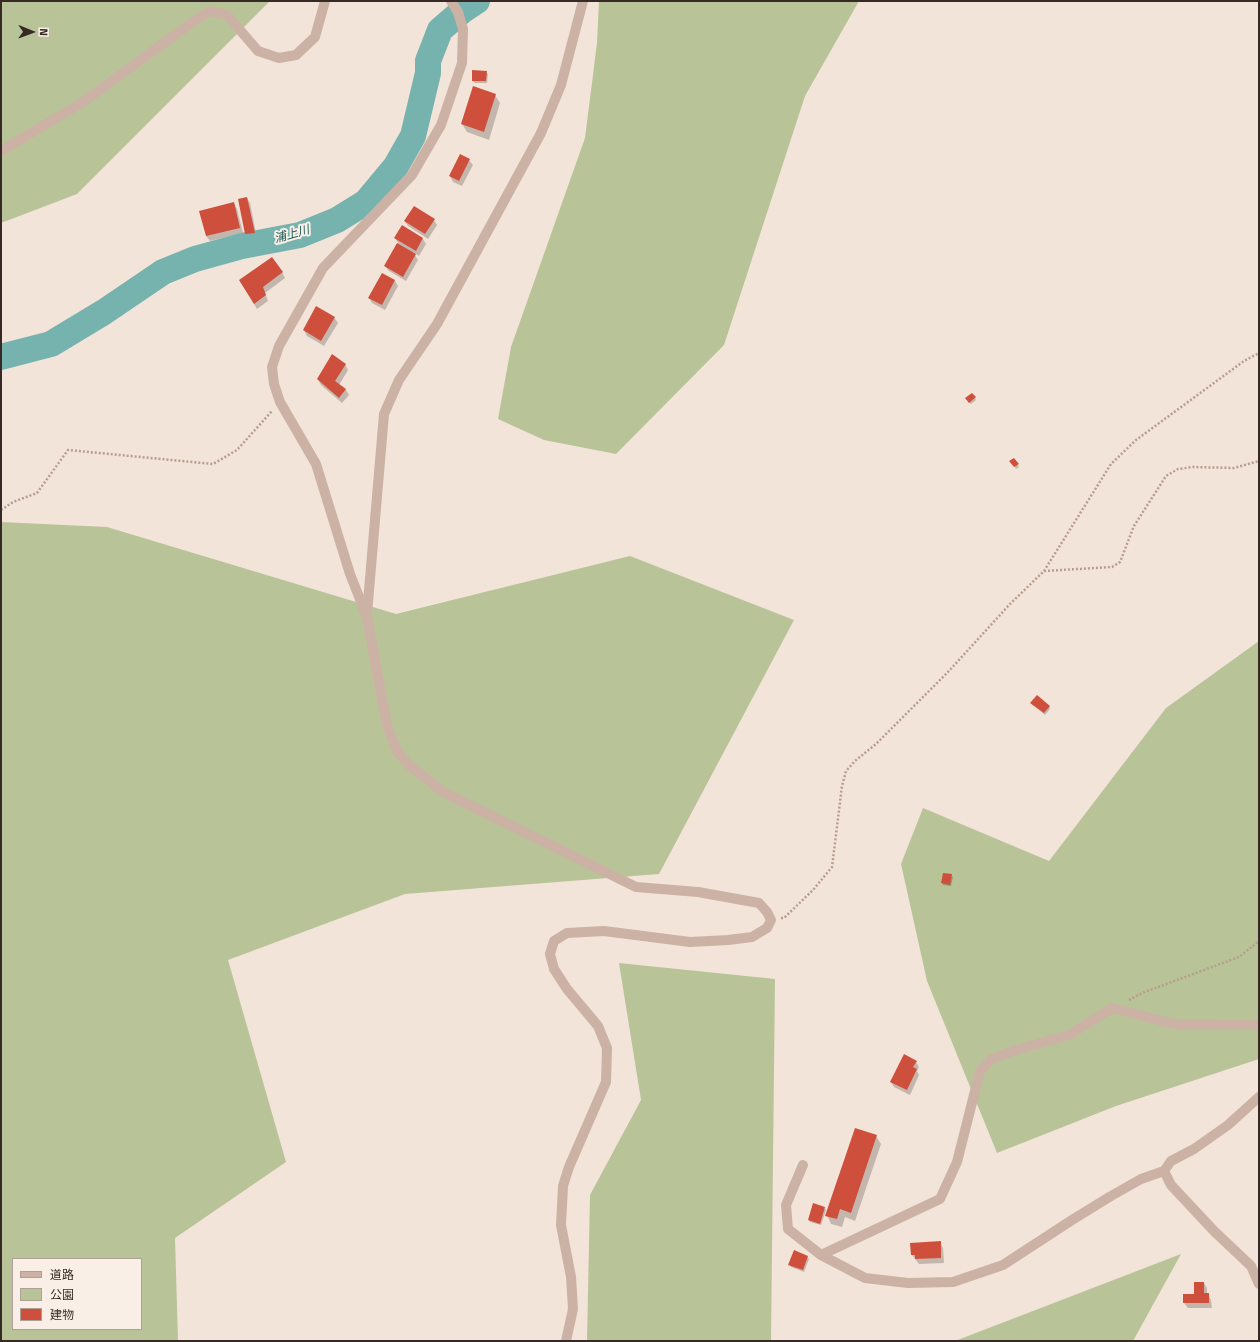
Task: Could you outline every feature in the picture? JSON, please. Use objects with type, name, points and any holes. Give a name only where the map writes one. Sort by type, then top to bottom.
[{"type":"street","points":[[1,151],[83,102],[210,11],[227,15],[258,51],[279,58],[296,55],[315,37],[325,1]]},
{"type":"street","points":[[451,1],[458,12],[463,29],[462,63],[441,124],[412,175],[323,268],[279,346],[272,367],[274,384],[280,402],[316,464],[350,574],[367,617],[387,725],[397,751],[408,764],[443,792],[636,887],[698,892],[759,903],[767,912],[771,920],[767,928],[752,937],[728,940],[690,942],[604,931],[567,933],[554,941],[550,954],[554,969],[567,989],[598,1026],[607,1048],[606,1082],[568,1167],[563,1186],[561,1225],[571,1277],[573,1309],[566,1341]]},
{"type":"street","points":[[367,617],[384,414],[399,380],[437,324],[541,133],[561,85],[583,1]]},
{"type":"street","points":[[821,1255],[940,1199],[957,1162],[980,1070],[991,1059],[1068,1035],[1112,1008],[1174,1024],[1259,1025]]},
{"type":"street","points":[[803,1165],[786,1205],[788,1229],[821,1255],[865,1278],[908,1283],[953,1282],[1003,1265],[1111,1196],[1141,1179],[1164,1171],[1171,1161],[1194,1149],[1228,1125],[1259,1097]]},
{"type":"street","points":[[1164,1171],[1171,1185],[1214,1231],[1251,1266],[1259,1284]]},
{"type":"path","points":[[771,920],[784,918],[813,890],[832,867],[842,786],[846,771],[855,761],[876,744],[938,682],[1010,604],[1044,571],[1111,464],[1136,440],[1244,361],[1259,353]]},
{"type":"path","points":[[1,510],[13,502],[37,494],[68,450],[213,464],[237,450],[280,402]]},
{"type":"path","points":[[1044,571],[1112,567],[1120,562],[1134,526],[1166,476],[1178,469],[1193,467],[1234,468],[1259,461]]},
{"type":"path","points":[[1112,1008],[1142,993],[1239,957],[1259,941]]},
{"type":"green space","points":[[1,1],[270,1],[77,194],[1,223]]},
{"type":"green space","points":[[599,1],[859,1],[805,96],[724,345],[616,454],[544,440],[498,419],[511,347],[585,138],[597,43]]},
{"type":"green space","points":[[1,522],[107,527],[396,614],[630,556],[794,620],[659,874],[405,894],[228,960],[286,1162],[175,1238],[178,1341],[1,1341]]},
{"type":"green space","points":[[1259,641],[1259,1059],[1116,1106],[997,1153],[927,981],[901,864],[923,808],[1049,861],[1166,708]]},
{"type":"green space","points":[[619,963],[775,979],[771,1341],[587,1341],[590,1195],[641,1100]]},
{"type":"green space","points":[[1181,1254],[1133,1341],[955,1341]]},
{"type":"building","points":[[472,70],[487,71],[486,81],[472,81]]},
{"type":"building","points":[[473,86],[496,94],[484,132],[461,124]]},
{"type":"building","points":[[460,154],[470,159],[459,181],[449,176]]},
{"type":"building","points":[[247,197],[255,233],[245,234],[238,199]]},
{"type":"building","points":[[234,202],[240,228],[206,236],[199,211]]},
{"type":"building","points":[[414,206],[435,219],[425,234],[404,221]]},
{"type":"building","points":[[402,225],[423,238],[416,251],[394,238]]},
{"type":"building","points":[[397,243],[416,254],[403,277],[384,266]]},
{"type":"building","points":[[272,257],[283,272],[263,287],[266,295],[254,304],[239,280]]},
{"type":"building","points":[[382,273],[395,280],[382,305],[368,298]]},
{"type":"building","points":[[316,306],[335,317],[321,341],[303,330]]},
{"type":"building","points":[[332,354],[346,364],[335,381],[346,389],[339,398],[317,379]]},
{"type":"building","points":[[972,393],[976,397],[969,403],[965,398]]},
{"type":"building","points":[[1014,458],[1019,464],[1014,467],[1009,461]]},
{"type":"building","points":[[1037,695],[1050,706],[1044,713],[1030,703]]},
{"type":"building","points":[[943,873],[952,874],[950,885],[941,883]]},
{"type":"building","points":[[904,1054],[917,1061],[913,1067],[917,1069],[907,1090],[890,1082]]},
{"type":"building","points":[[855,1128],[877,1135],[851,1213],[840,1209],[837,1219],[825,1216]]},
{"type":"building","points":[[813,1203],[825,1207],[820,1224],[808,1220]]},
{"type":"building","points":[[941,1241],[941,1258],[915,1259],[915,1255],[911,1255],[910,1243]]},
{"type":"building","points":[[794,1250],[808,1256],[803,1270],[788,1265]]},
{"type":"building","points":[[1194,1282],[1204,1282],[1204,1293],[1209,1293],[1209,1303],[1183,1303],[1183,1294],[1194,1294]]},
{"type":"waterway","name":"浦上川","points":[[1,357],[51,344],[104,312],[163,272],[195,259],[242,246],[300,235],[337,220],[366,202],[396,166],[413,136],[428,73],[428,61],[440,30],[462,11],[477,1]]}]
